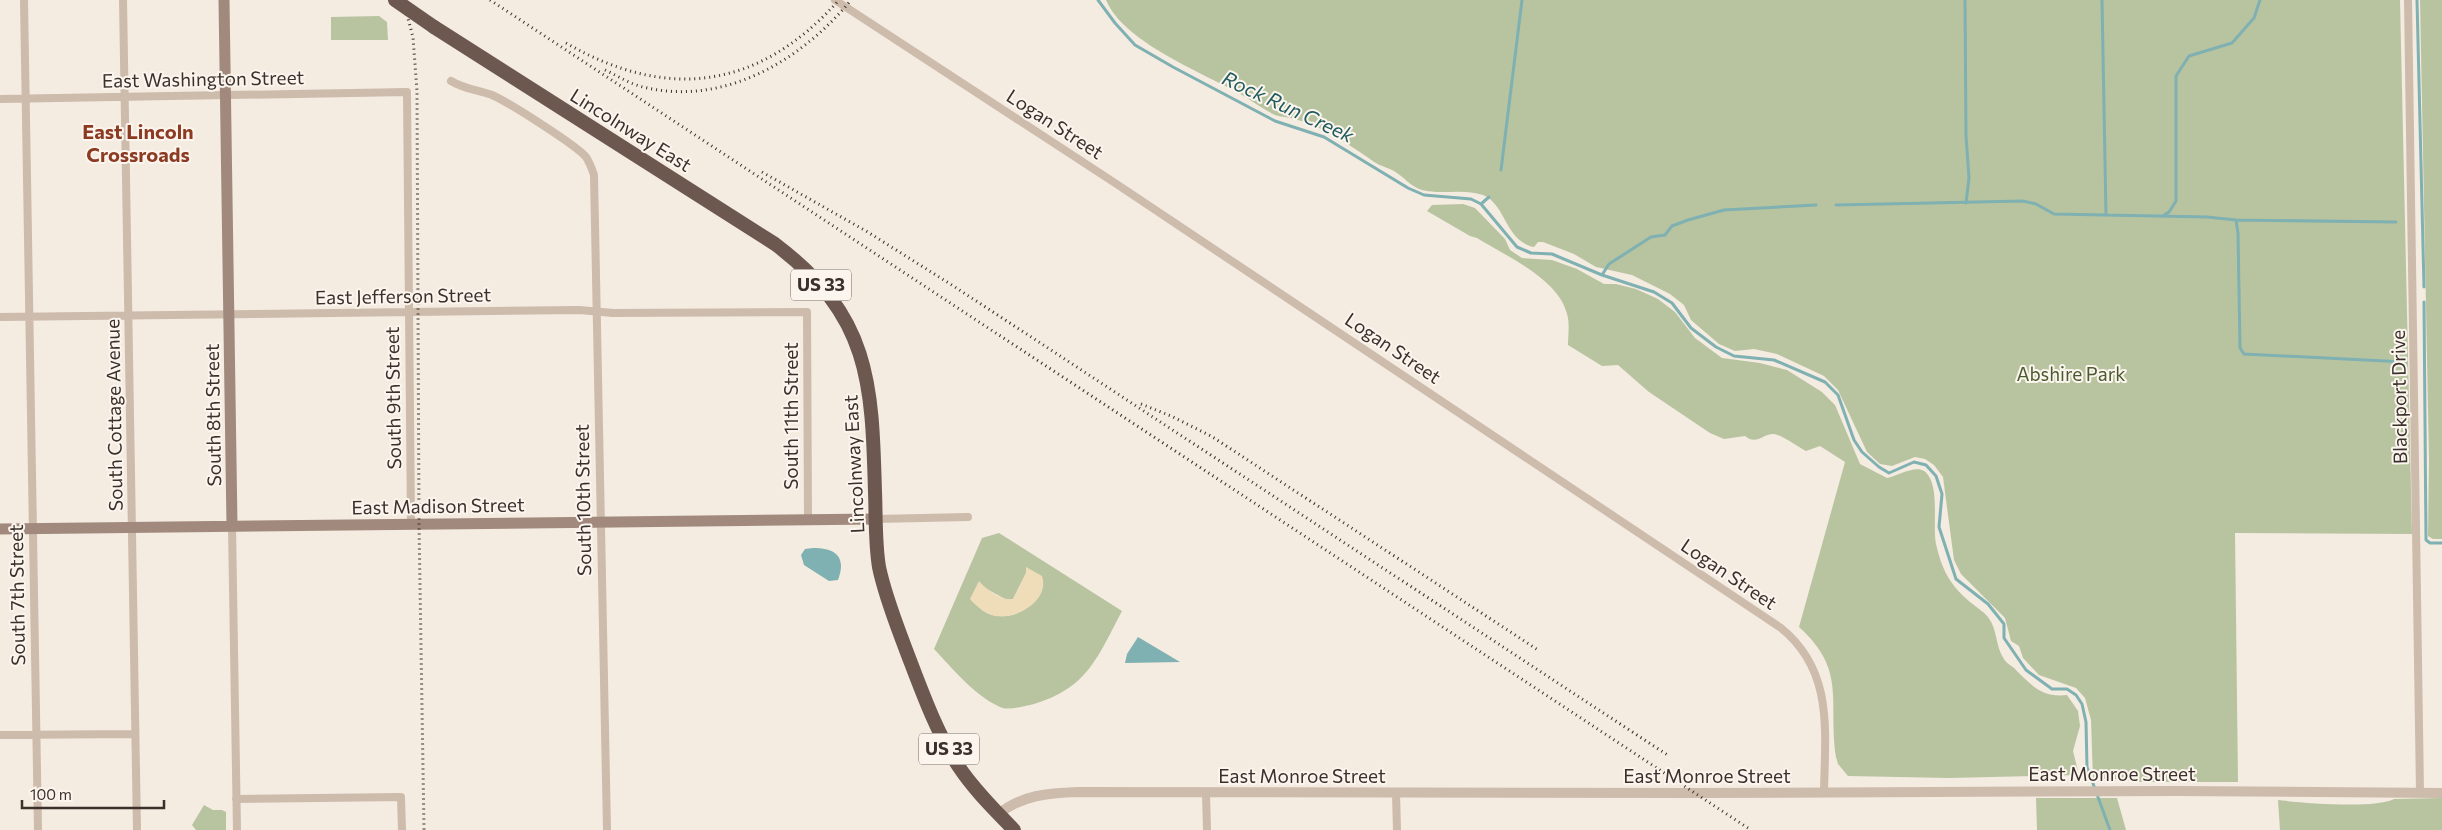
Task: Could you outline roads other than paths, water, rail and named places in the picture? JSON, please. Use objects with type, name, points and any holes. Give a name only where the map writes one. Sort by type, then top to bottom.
[{"type":"highway","name":"Lincolnway East","points":[[395,0],[434,27],[775,244],[817,279],[847,323],[862,356],[866,372],[873,413],[876,519],[882,580],[915,674],[959,767],[1014,830]]},
{"type":"main road","name":"South 8th Street","points":[[224,0],[232,526]]},
{"type":"main road","name":"East Madison Street","points":[[0,528],[876,519]]},
{"type":"street","name":"South 7th Street","points":[[24,0],[38,830]]},
{"type":"street","name":"South Cottage Avenue","points":[[123,0],[137,830]]},
{"type":"street","name":"Logan Street","points":[[835,0],[1115,183],[1781,628],[1804,650],[1819,679],[1823,705],[1824,793]]},
{"type":"street","name":"Blackport Drive","points":[[2408,0],[2420,793]]},
{"type":"street","name":"South 10th Street","points":[[452,81],[461,87],[494,96],[541,125],[579,150],[586,157],[592,169],[594,188],[607,830]]},
{"type":"street","name":"East Washington Street","points":[[0,99],[407,92]]},
{"type":"street","name":"South 9th Street","points":[[407,92],[411,524]]},
{"type":"street","name":"East Jefferson Street","points":[[0,316],[579,310],[612,314],[807,312]]},
{"type":"street","name":"South 11th Street","points":[[807,312],[808,520]]},
{"type":"street","points":[[876,519],[968,517]]},
{"type":"street","name":"South 8th Street","points":[[232,526],[236,830]]},
{"type":"street","points":[[0,735],[135,734]]},
{"type":"street","name":"East Monroe Street","points":[[999,814],[1023,799],[1051,793],[2116,791],[2442,793]]},
{"type":"street","points":[[1206,793],[1207,830]]},
{"type":"street","points":[[1396,793],[1396,830]]},
{"type":"street","points":[[236,799],[401,797],[402,830]]},
{"type":"water","points":[[821,548],[837,555],[841,565],[838,580],[829,581],[804,565],[801,555],[805,549]]},
{"type":"water","points":[[1138,637],[1180,662],[1125,663],[1127,654]]},
{"type":"waterway","name":"Rock Run Creek","points":[[1098,0],[1135,45],[1275,121],[1324,137],[1408,188],[1424,195],[1471,199],[1481,204],[1517,247],[1531,253],[1552,254],[1602,275],[1654,292],[1672,303],[1691,328],[1716,347],[1734,356],[1774,360],[1825,382],[1838,395],[1854,440],[1862,452],[1879,467],[1889,473],[1914,462],[1926,465],[1936,476],[1942,494],[1939,527],[1956,579],[1988,604],[2004,624],[2004,638],[2026,670],[2052,689],[2067,689],[2076,695],[2082,704],[2086,722],[2087,767],[2110,830]]},
{"type":"waterway","points":[[1501,170],[1522,0]]},
{"type":"waterway","points":[[1965,0],[1966,136],[1969,178],[1966,203]]},
{"type":"waterway","points":[[2102,0],[2106,215]]},
{"type":"waterway","points":[[2164,215],[2169,212],[2176,201],[2176,76],[2189,56],[2232,43],[2254,18],[2260,0]]},
{"type":"waterway","points":[[2417,0],[2424,287]]},
{"type":"waterway","points":[[1481,204],[1489,197]]},
{"type":"waterway","points":[[1836,205],[2023,201],[2036,204],[2054,214],[2207,217],[2236,220],[2238,233],[2240,348],[2244,354],[2405,362]]},
{"type":"waterway","points":[[1602,275],[1609,264],[1651,237],[1665,235],[1672,226],[1688,220],[1724,210],[1816,205]]},
{"type":"waterway","points":[[2236,220],[2396,222]]},
{"type":"waterway","points":[[2424,302],[2426,540],[2430,543],[2442,543]]},
{"type":"railway","points":[[403,0],[413,37],[417,91],[419,524],[424,830]]},
{"type":"railway","points":[[490,0],[1751,830]]},
{"type":"railway","points":[[566,43],[604,62],[641,74],[676,79],[711,77],[745,68],[777,53],[809,30],[839,0]]},
{"type":"railway","points":[[605,70],[638,86],[673,91],[703,90],[731,84],[759,74],[785,59],[809,42],[851,0]]},
{"type":"railway","points":[[762,172],[866,231],[955,287],[1669,756]]},
{"type":"railway","points":[[1141,404],[1171,416],[1211,436],[1538,650]]},
{"type":"district","name":"East Lincoln Crossroads","points":[[138,144]]},
{"type":"park label","name":"Abshire Park","points":[[2071,374]]}]
